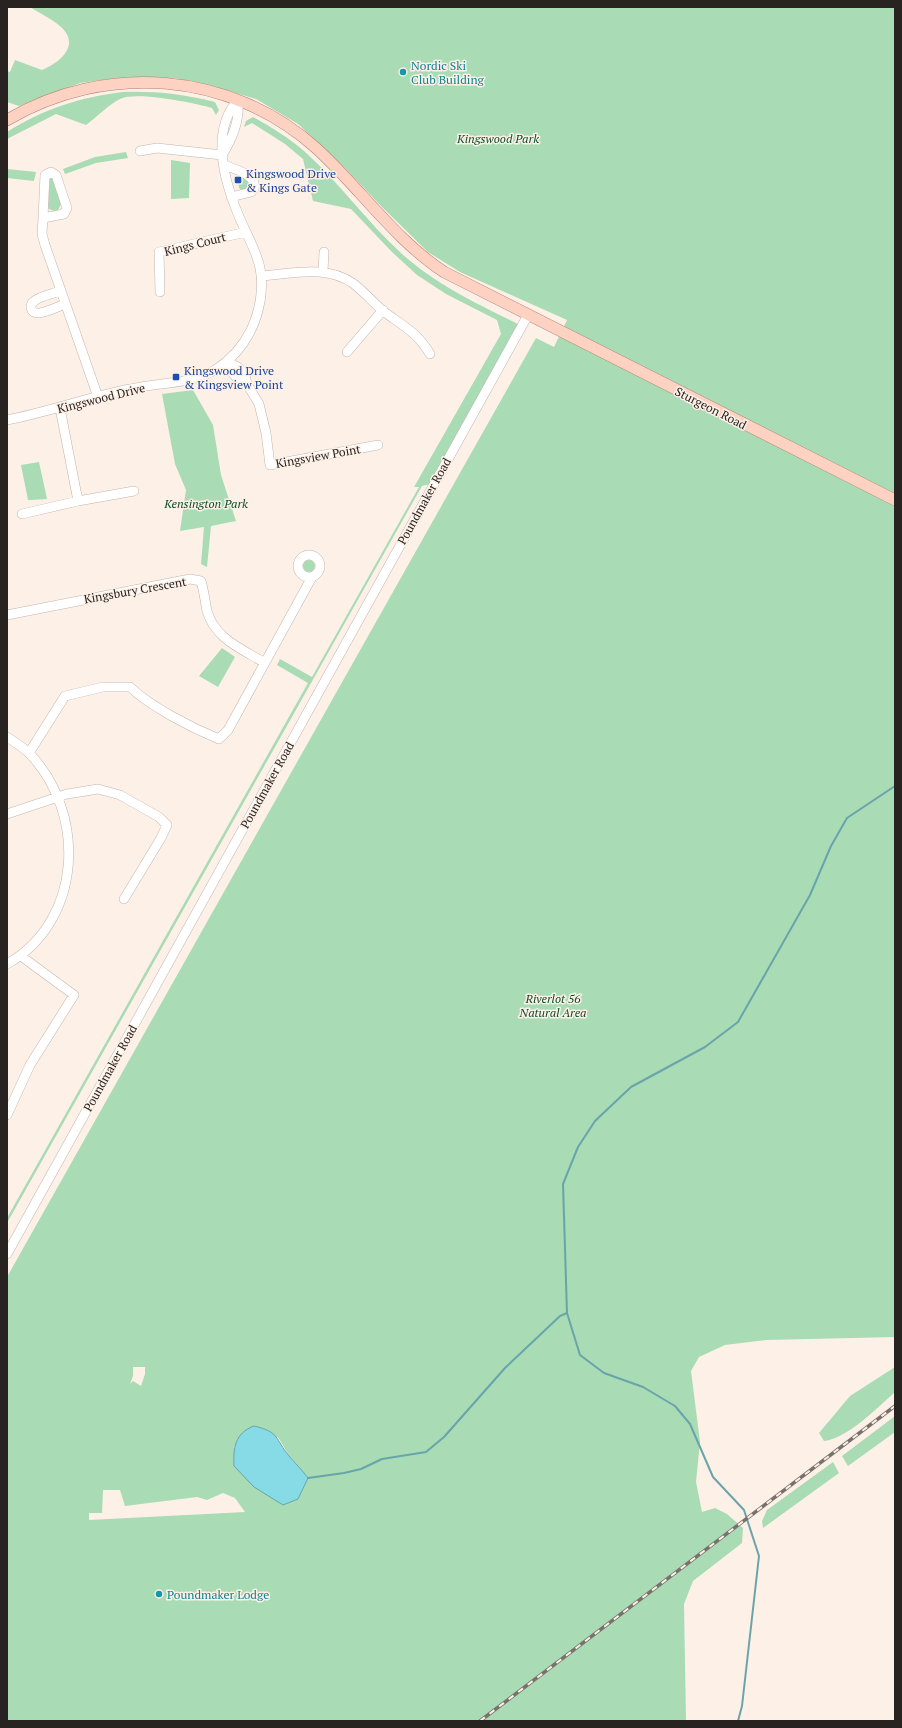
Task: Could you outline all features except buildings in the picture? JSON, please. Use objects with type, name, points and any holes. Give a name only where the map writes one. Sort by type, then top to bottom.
[{"type":"main road","name":"Sturgeon Road","points":[[7,120],[12,115],[47,100],[76,90],[127,82],[177,84],[212,91],[238,100],[279,121],[307,141],[335,167],[396,232],[435,267],[460,282],[895,500]]},
{"type":"street","points":[[140,151],[157,148],[222,155],[230,142],[239,114],[238,100]]},
{"type":"street","name":"Kingswood Drive","points":[[7,420],[60,408],[138,387],[190,380],[209,373],[227,362],[244,343],[254,324],[260,303],[261,276],[258,259],[231,198],[222,155]]},
{"type":"street","points":[[224,165],[238,171],[255,182],[254,189],[251,192],[231,198]]},
{"type":"street","points":[[43,218],[64,214],[67,212],[67,208],[54,173],[45,175],[42,234],[60,291],[98,397]]},
{"type":"street","name":"Kings Court","points":[[160,292],[159,252],[246,232]]},
{"type":"street","points":[[322,271],[324,252]]},
{"type":"street","points":[[261,276],[322,271],[339,276],[352,283],[382,310],[413,331],[422,340],[430,354]]},
{"type":"street","points":[[60,291],[34,301],[31,304],[31,309],[34,313],[39,314],[65,304]]},
{"type":"street","points":[[347,352],[382,310]]},
{"type":"street","name":"Poundmaker Road","points":[[7,1254],[528,315]]},
{"type":"street","name":"Kingsview Point","points":[[227,362],[232,374],[240,382],[247,384],[259,404],[266,433],[270,465],[378,446]]},
{"type":"street","points":[[60,408],[78,501]]},
{"type":"street","points":[[22,514],[78,501],[134,491]]},
{"type":"street","points":[[29,753],[65,696],[103,687],[130,687],[143,698],[203,732],[219,739],[228,730],[312,577]]},
{"type":"street","name":"Kingsbury Crescent","points":[[7,615],[190,579],[198,580],[201,581],[205,594],[207,611],[219,633],[228,642],[265,663]]},
{"type":"street","points":[[7,737],[29,753],[47,777],[59,797],[68,832],[70,855],[67,878],[60,900],[50,921],[37,939],[21,956],[7,964]]},
{"type":"street","points":[[7,814],[59,797],[90,790],[113,792],[159,816],[166,825],[161,838],[124,899]]},
{"type":"street","points":[[7,1115],[33,1060],[74,995],[21,956]]},
{"type":"green space","points":[[30,7],[895,7],[895,1337],[766,1340],[725,1345],[699,1357],[691,1371],[700,1442],[696,1482],[702,1512],[715,1508],[727,1514],[743,1528],[742,1543],[693,1581],[684,1604],[686,1721],[7,1721],[7,1277],[536,338],[554,347],[567,320],[460,272],[428,252],[347,170],[298,124],[256,99],[204,84],[174,78],[117,78],[80,83],[19,106],[7,102],[7,71],[10,72],[15,60],[42,70],[54,64],[68,49],[68,37],[64,30],[53,21]],"holes":[[[133,1367],[145,1367],[145,1374],[141,1386],[133,1381],[130,1384],[133,1376]],[[278,1437],[288,1454],[308,1478],[233,1447]],[[103,1490],[120,1490],[125,1506],[197,1497],[207,1500],[223,1493],[235,1498],[245,1512],[89,1520],[89,1513],[102,1513]]]},
{"type":"green space","points":[[123,92],[147,92],[192,97],[215,102],[219,110],[216,115],[212,108],[192,103],[151,97],[128,97],[120,99],[86,125],[56,114],[7,139],[7,132],[48,111],[92,97]]},
{"type":"green space","points":[[253,117],[280,133],[304,151],[317,163],[388,241],[428,275],[458,293],[520,325],[430,484],[422,486],[7,1223],[7,1218],[308,683],[277,665],[280,659],[312,677],[419,487],[414,487],[501,334],[497,320],[446,294],[417,275],[392,252],[351,209],[313,201],[303,159],[285,144],[252,123],[244,127],[246,121]]},
{"type":"green space","points":[[126,152],[128,158],[96,163],[65,174],[63,169],[95,157]]},
{"type":"green space","points":[[171,160],[190,163],[189,198],[171,199]]},
{"type":"green space","points":[[7,169],[36,172],[34,181],[7,178]]},
{"type":"green space","points":[[240,176],[251,182],[251,187],[242,191],[239,188],[238,177]]},
{"type":"green space","points":[[50,177],[53,177],[61,204],[58,210],[54,211],[49,209],[48,206]]},
{"type":"green space","name":"Kensington Park","points":[[193,390],[213,425],[221,475],[236,521],[211,526],[207,567],[201,564],[204,527],[180,531],[186,490],[175,464],[162,394]]},
{"type":"green space","points":[[39,462],[47,499],[28,500],[21,465]]},
{"type":"green space","points":[[307,560],[311,560],[315,566],[311,572],[307,572],[303,568],[303,564]]},
{"type":"green space","points":[[222,648],[235,657],[218,687],[199,676]]},
{"type":"green space","points":[[895,1367],[895,1392],[871,1414],[852,1428],[833,1439],[824,1441],[819,1433],[850,1396]]},
{"type":"green space","points":[[895,1416],[895,1432],[848,1466],[842,1456]]},
{"type":"green space","points":[[833,1462],[839,1473],[763,1528],[762,1521],[767,1510]]},
{"type":"water","points":[[254,1426],[262,1428],[273,1434],[308,1478],[298,1499],[283,1505],[254,1487],[234,1466],[236,1442],[243,1433]]},
{"type":"waterway","points":[[738,1721],[742,1706],[759,1556],[744,1510],[713,1477],[690,1424],[675,1406],[643,1387],[604,1373],[580,1355],[567,1313],[563,1184],[578,1147],[595,1121],[631,1087],[705,1047],[738,1022],[810,895],[831,846],[847,818],[895,786]]},
{"type":"waterway","points":[[308,1478],[344,1473],[361,1469],[382,1459],[426,1452],[444,1437],[505,1368],[560,1316],[567,1313]]},
{"type":"railway","points":[[480,1721],[895,1406]]},
{"type":"place","name":"Nordic Ski Club Building","points":[[403,72]]},
{"type":"place","name":"Kingswood Drive & Kings Gate","points":[[238,180]]},
{"type":"place","name":"Kingswood Drive & Kingsview Point","points":[[176,377]]},
{"type":"place","name":"Poundmaker Lodge","points":[[159,1594]]},
{"type":"park label","name":"Kingswood Park","points":[[498,138]]},
{"type":"park label","name":"Riverlot 56 Natural Area","points":[[553,1005]]}]
